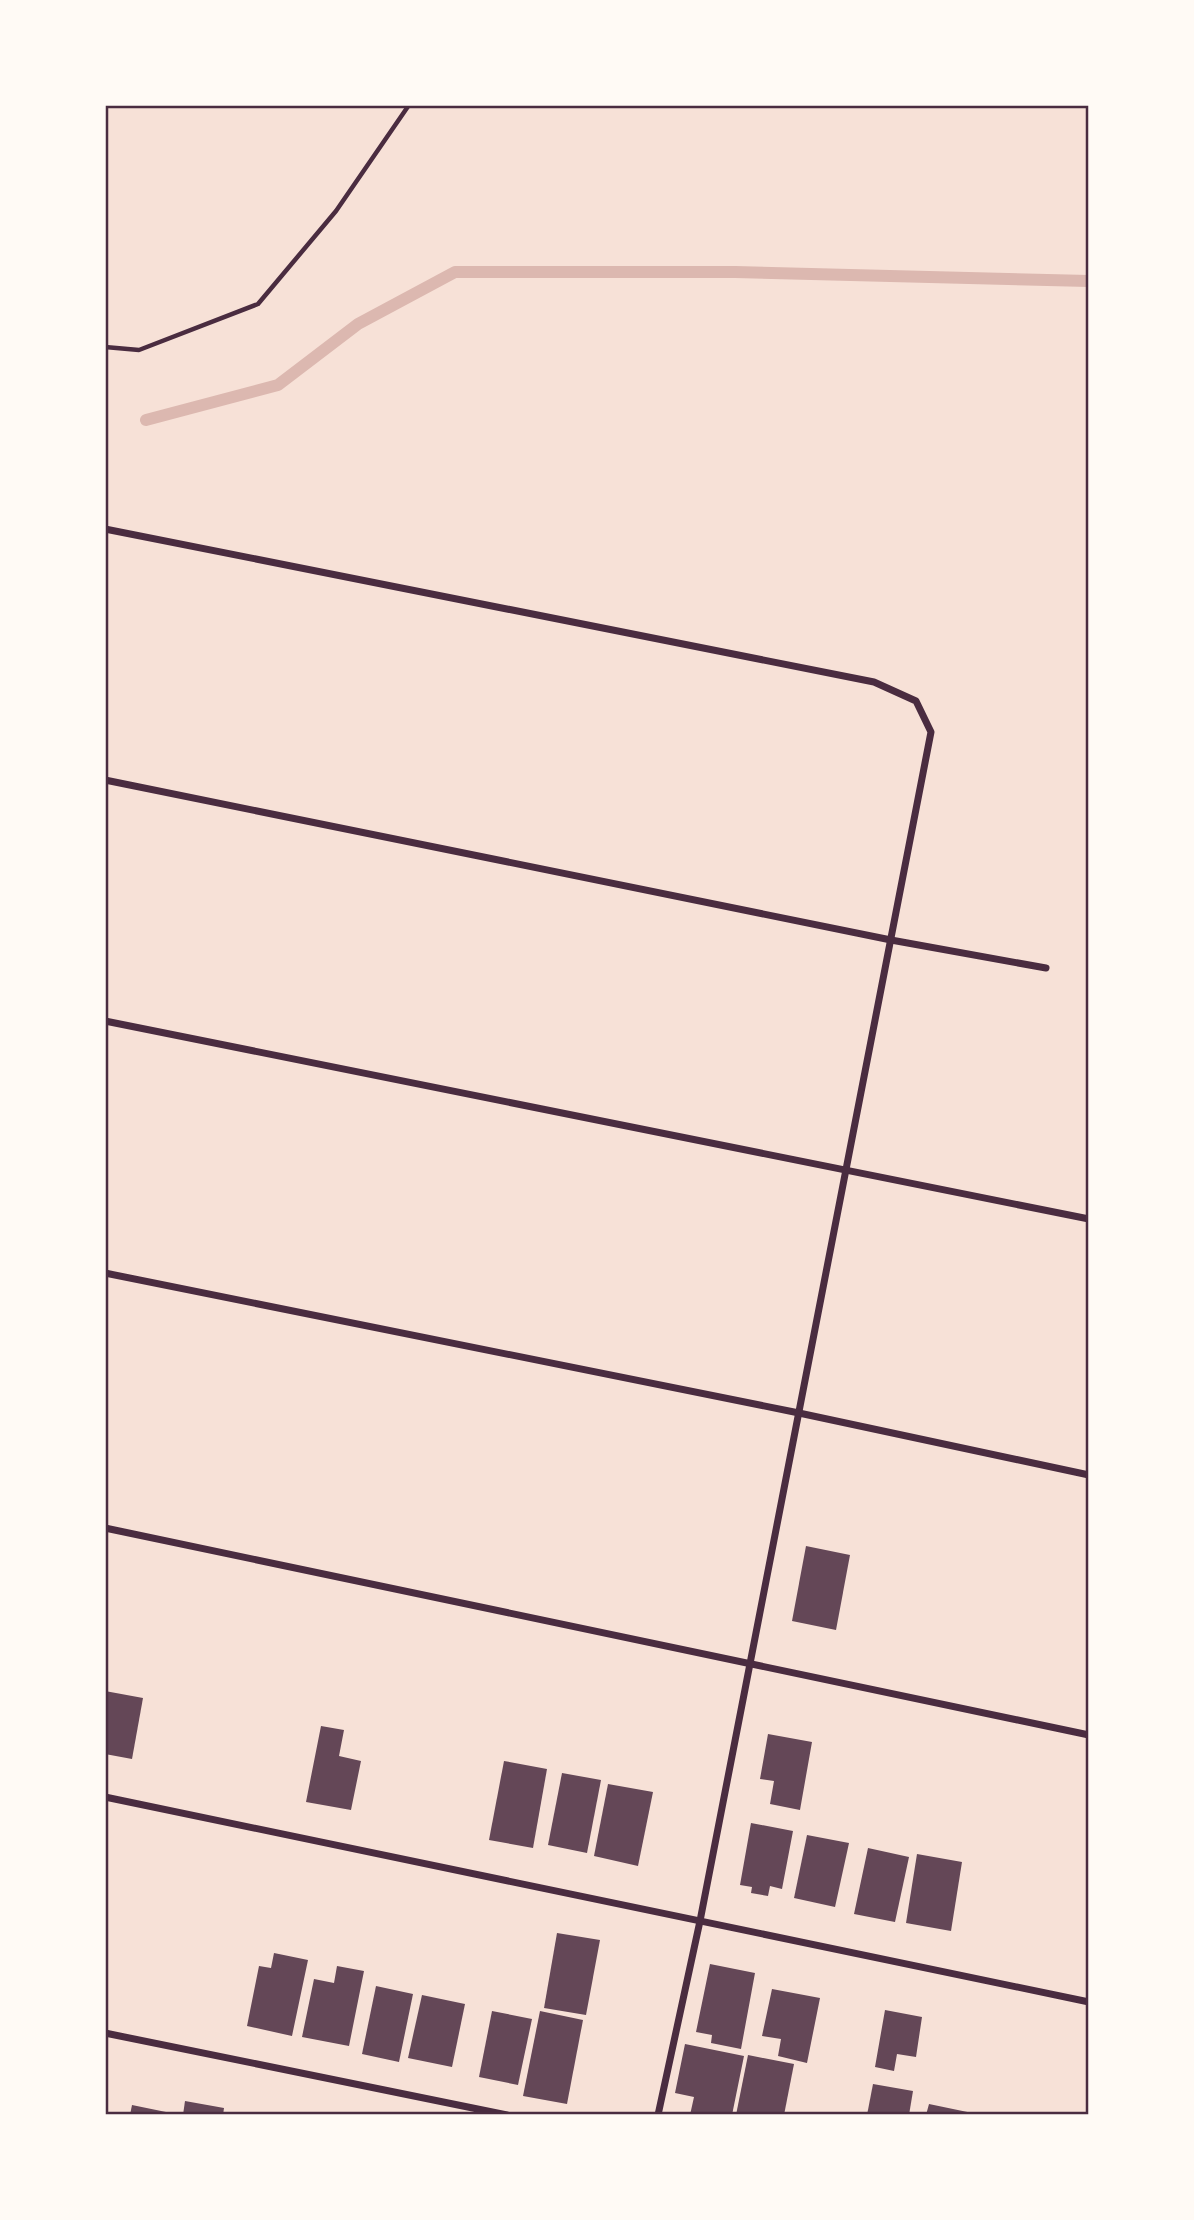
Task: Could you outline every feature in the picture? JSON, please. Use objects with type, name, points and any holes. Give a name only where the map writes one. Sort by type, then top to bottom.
[{"type":"street","points":[[105,529],[874,682],[916,701],[931,732],[701,1921],[658,2115]]},
{"type":"street","points":[[105,780],[891,940],[1046,968]]},
{"type":"street","points":[[105,1021],[1089,1219]]},
{"type":"street","points":[[105,1273],[799,1413],[1089,1475]]},
{"type":"street","points":[[105,1528],[1089,1735]]},
{"type":"street","points":[[105,1797],[1089,2002]]},
{"type":"street","points":[[105,2033],[507,2115]]},
{"type":"path","points":[[105,347],[139,350],[258,304],[336,211],[409,105]]},
{"type":"building","points":[[806,1546],[850,1555],[836,1630],[792,1621]]},
{"type":"building","points":[[105,1691],[143,1698],[132,1759],[105,1754]]},
{"type":"building","points":[[321,1726],[344,1730],[339,1756],[361,1761],[351,1810],[306,1802]]},
{"type":"building","points":[[768,1734],[812,1742],[800,1810],[770,1804],[774,1781],[760,1779]]},
{"type":"building","points":[[504,1761],[547,1769],[533,1848],[489,1840]]},
{"type":"building","points":[[562,1773],[601,1780],[587,1853],[548,1845]]},
{"type":"building","points":[[608,1784],[653,1792],[638,1866],[594,1856]]},
{"type":"building","points":[[751,1823],[793,1831],[782,1889],[770,1886],[768,1896],[751,1893],[752,1887],[740,1885]]},
{"type":"building","points":[[807,1835],[849,1843],[835,1907],[794,1898]]},
{"type":"building","points":[[868,1848],[909,1857],[895,1922],[854,1914]]},
{"type":"building","points":[[917,1854],[962,1862],[951,1931],[906,1923]]},
{"type":"building","points":[[557,1933],[600,1940],[586,2015],[544,2008]]},
{"type":"building","points":[[274,1953],[308,1960],[292,2036],[247,2026],[259,1966],[271,1968]]},
{"type":"building","points":[[710,1964],[755,1973],[741,2049],[711,2043],[712,2035],[696,2032]]},
{"type":"building","points":[[337,1966],[364,1971],[349,2046],[302,2037],[314,1979],[334,1983]]},
{"type":"building","points":[[376,1986],[413,1994],[399,2062],[362,2054]]},
{"type":"building","points":[[772,1989],[820,1998],[807,2063],[778,2056],[781,2039],[762,2036]]},
{"type":"building","points":[[422,1995],[465,2004],[452,2067],[408,2058]]},
{"type":"building","points":[[885,2010],[922,2017],[916,2057],[897,2054],[894,2071],[875,2067]]},
{"type":"building","points":[[492,2011],[532,2019],[518,2085],[479,2077]]},
{"type":"building","points":[[540,2011],[583,2020],[567,2104],[523,2096]]},
{"type":"building","points":[[685,2044],[744,2056],[732,2115],[690,2115],[694,2097],[675,2093]]},
{"type":"building","points":[[748,2055],[794,2064],[784,2115],[736,2115]]},
{"type":"building","points":[[873,2084],[913,2091],[909,2115],[867,2115]]},
{"type":"building","points":[[185,2101],[224,2108],[223,2115],[183,2115]]},
{"type":"building","points":[[929,2104],[977,2114],[977,2115],[926,2115]]},
{"type":"building","points":[[132,2105],[166,2112],[166,2115],[130,2115]]},
{"type":"waterway","points":[[146,420],[278,385],[358,324],[455,272],[735,272],[1089,281]]}]
